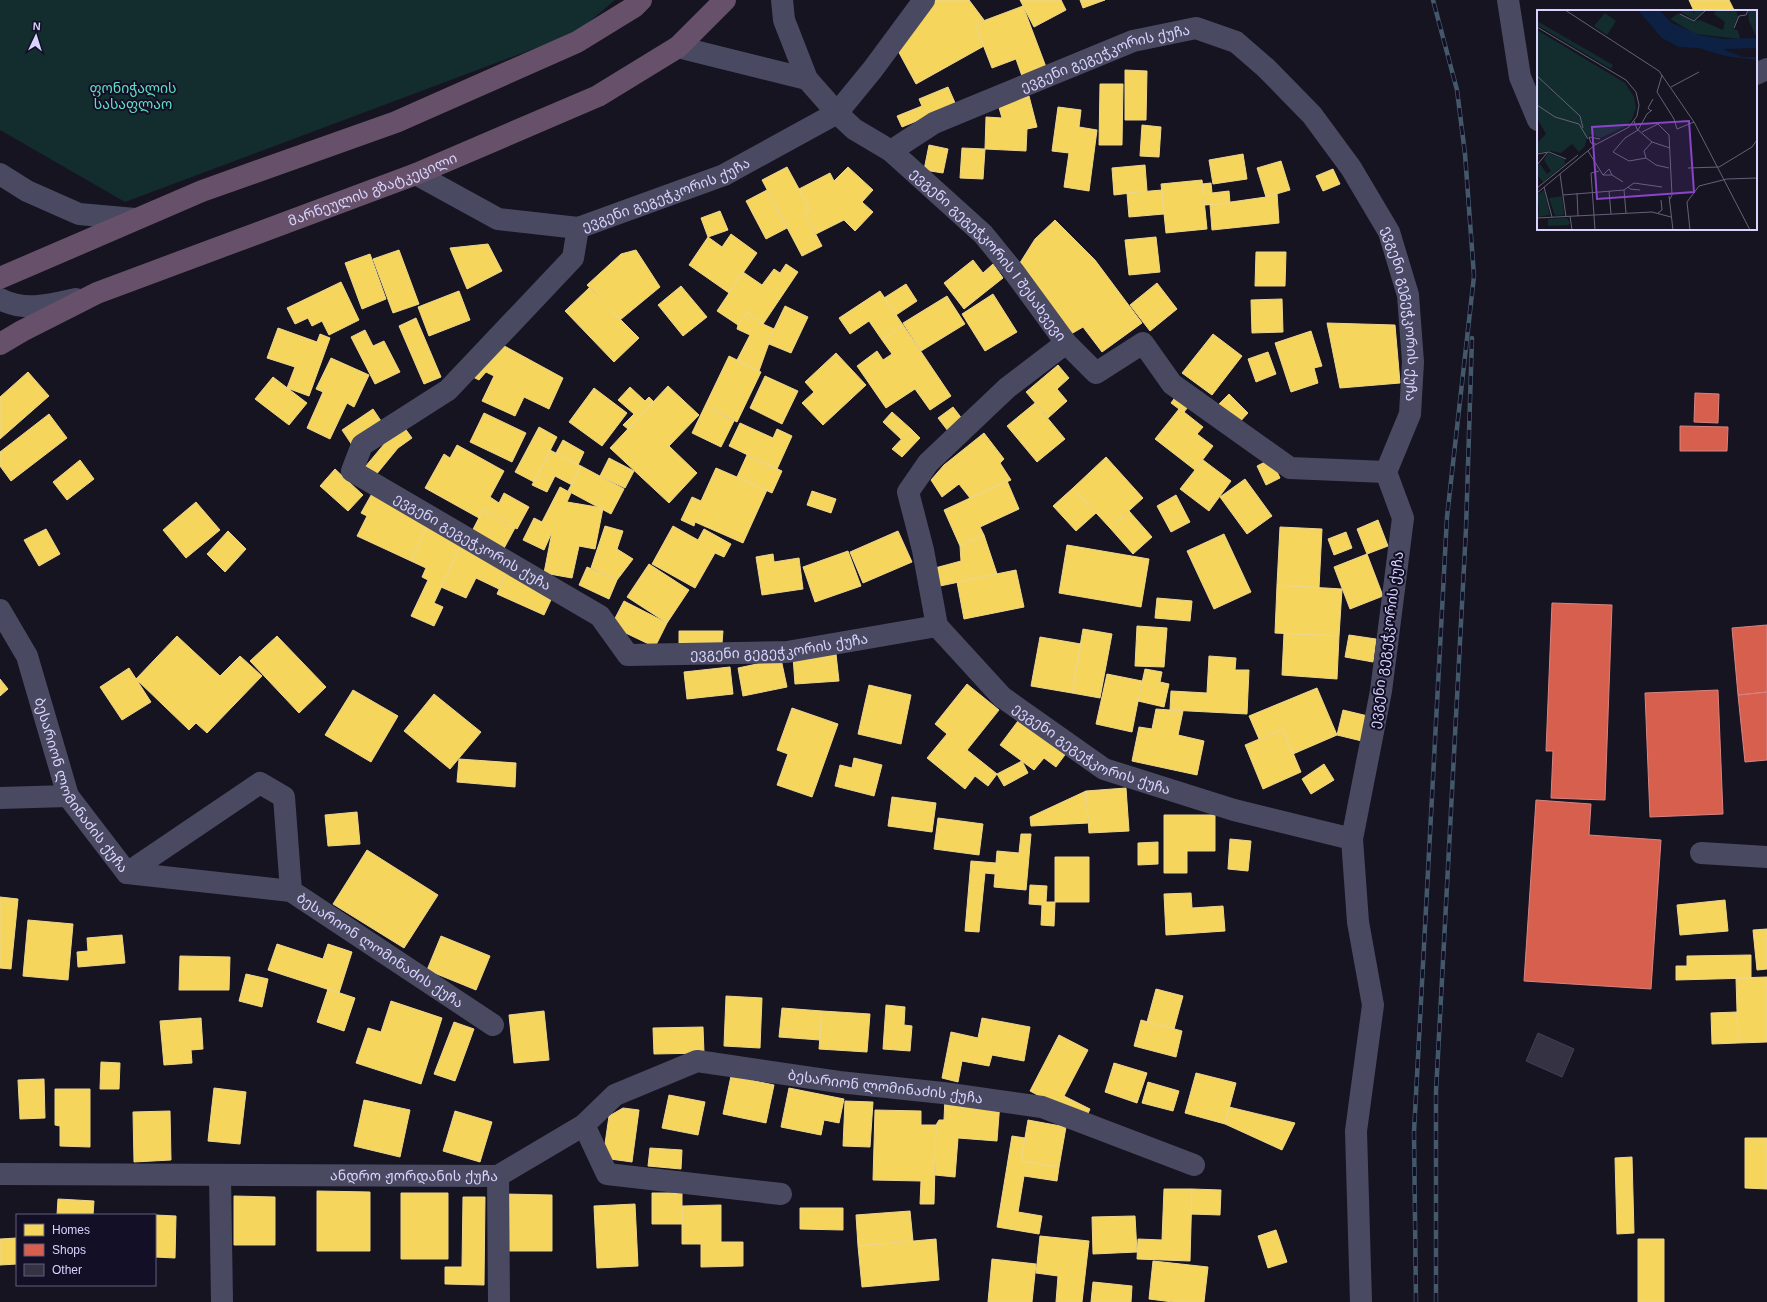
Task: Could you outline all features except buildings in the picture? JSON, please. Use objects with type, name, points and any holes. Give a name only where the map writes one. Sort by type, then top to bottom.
[{"type":"highway","points":[[0,278],[202,191],[396,122],[577,42],[634,7],[641,0]]},
{"type":"highway","name":"მარნეულის გზატკეცილი","points":[[0,344],[22,331],[97,293],[416,174],[598,96],[678,47],[725,0]]},
{"type":"street","points":[[782,0],[784,20],[807,79],[837,113],[873,69],[924,0]]},
{"type":"street","points":[[1508,0],[1520,77],[1537,118]]},
{"type":"street","name":"ევგენი გეგეჭკორის ქუჩა","points":[[837,113],[724,175],[578,228],[573,258],[448,390],[362,445],[352,471],[600,616],[628,655],[787,652],[937,626],[1002,697],[1104,769],[1234,810],[1352,839],[1381,691],[1403,518],[1386,472],[1410,414],[1413,362],[1408,295],[1389,232],[1351,168],[1312,115],[1266,68],[1236,42],[1196,28],[1133,41],[934,123],[891,151]]},
{"type":"street","points":[[678,47],[807,79]]},
{"type":"street","points":[[1757,74],[1767,69]]},
{"type":"street","name":"ევგენი გეგეჭკორის I შესახვევი","points":[[837,113],[854,129],[891,151],[983,234],[1014,272],[1066,343],[1007,388],[928,463],[908,492],[922,550],[937,626]]},
{"type":"street","points":[[0,174],[27,191],[79,214],[135,219]]},
{"type":"street","points":[[416,174],[498,218],[578,228]]},
{"type":"street","points":[[0,300],[12,306],[43,307],[97,293]]},
{"type":"street","points":[[1066,343],[1096,373],[1143,343],[1172,384],[1290,468],[1386,472]]},
{"type":"street","name":"ბესარიონ ლომინაძის ქუჩა","points":[[0,610],[27,656],[68,796],[127,873],[291,891],[493,1025]]},
{"type":"street","points":[[127,873],[260,783],[284,797],[291,891]]},
{"type":"street","points":[[0,798],[68,796]]},
{"type":"street","points":[[1352,839],[1358,922],[1373,1005],[1356,1131],[1361,1302]]},
{"type":"street","points":[[1701,853],[1767,857]]},
{"type":"street","name":"ბესარიონ ლომინაძის ქუჩა","points":[[584,1125],[615,1095],[697,1061],[839,1082],[943,1093],[1042,1107],[1194,1165]]},
{"type":"street","points":[[584,1125],[607,1174],[781,1194]]},
{"type":"street","name":"ანდრო ჟორდანის ქუჩა","points":[[0,1174],[498,1176],[584,1125]]},
{"type":"street","points":[[220,1176],[222,1302]]},
{"type":"street","points":[[498,1176],[499,1302]]},
{"type":"green space","name":"ფონიჭალის სასაფლაო","points":[[0,0],[615,0],[576,33],[125,202],[0,130]]},
{"type":"railway","points":[[1416,1302],[1414,1132],[1447,517],[1474,276],[1465,154],[1457,90],[1433,0]]},
{"type":"railway","points":[[1436,1302],[1436,1092],[1466,529],[1472,338]]}]
